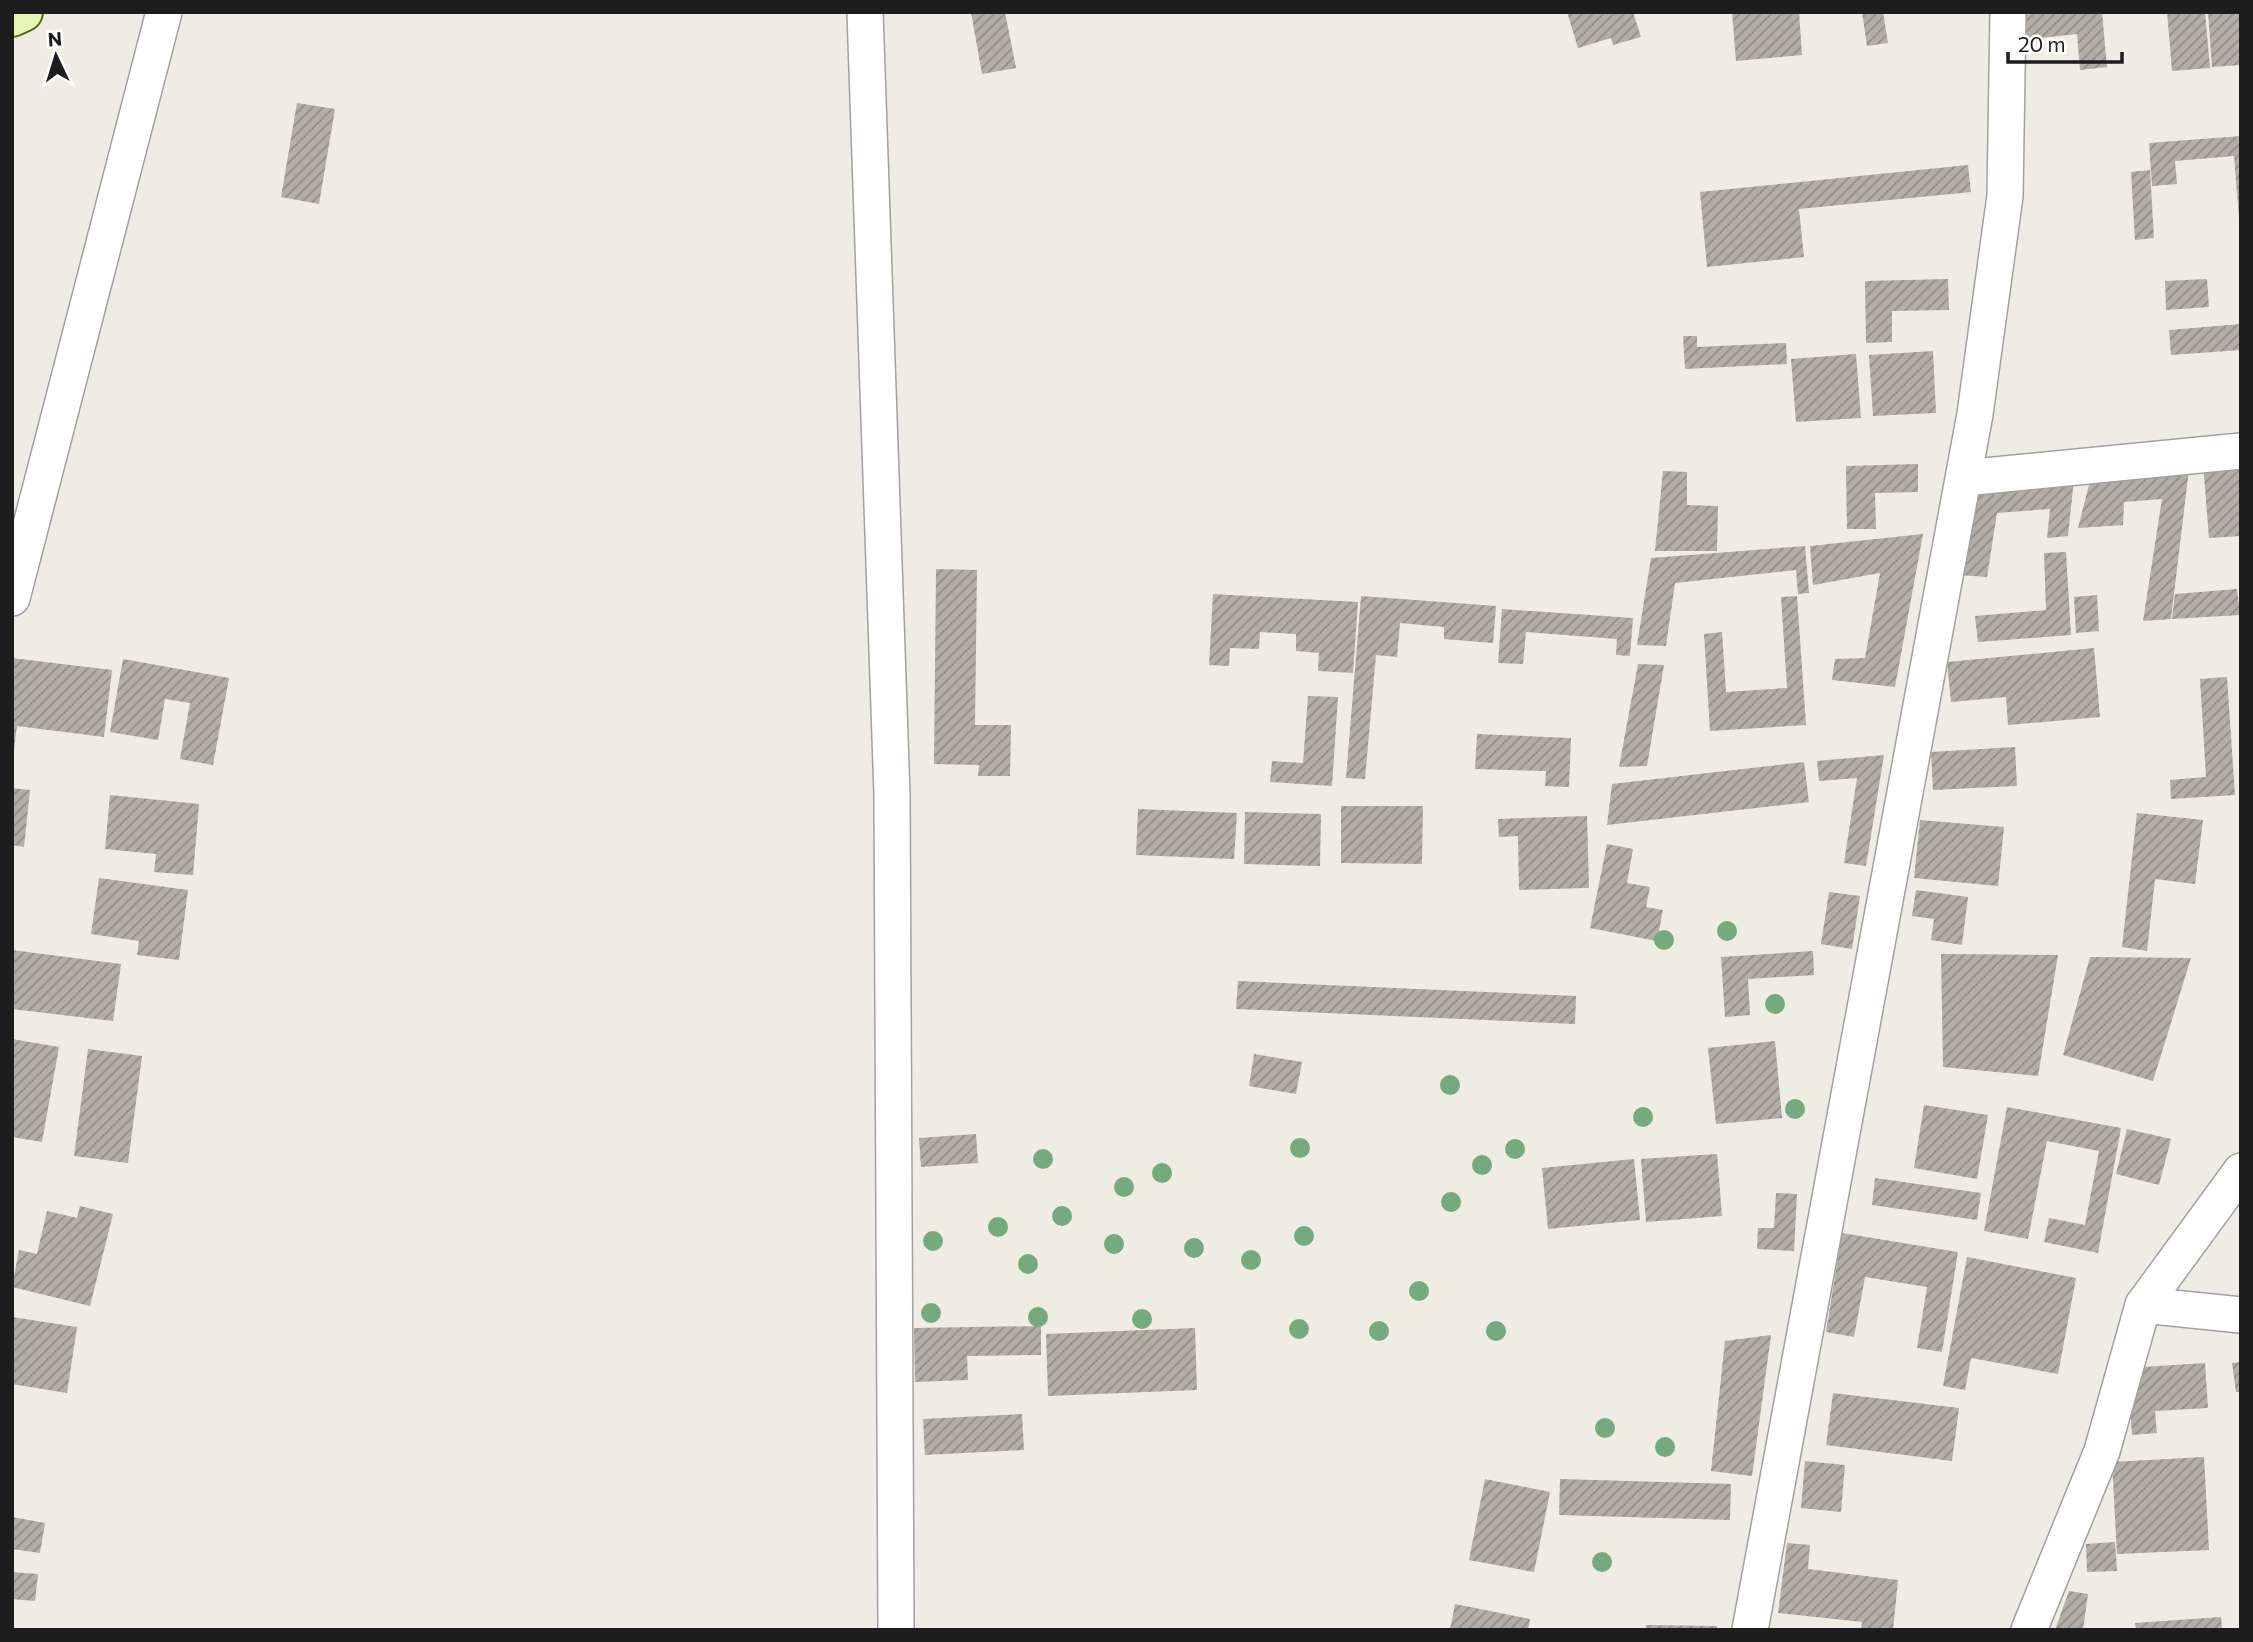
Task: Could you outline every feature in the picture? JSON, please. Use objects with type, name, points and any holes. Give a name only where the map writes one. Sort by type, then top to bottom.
[{"type":"street","points":[[12,17],[23,12]]},
{"type":"street","points":[[12,598],[164,12]]},
{"type":"street","points":[[865,12],[892,795],[896,1630]]},
{"type":"street","points":[[1750,1630],[1964,478],[2005,196],[2007,12]]},
{"type":"street","points":[[1964,478],[2241,451]]},
{"type":"street","points":[[2029,1630],[2102,1451],[2143,1305],[2241,1171]]},
{"type":"street","points":[[2143,1305],[2241,1315]]},
{"type":"building","points":[[971,12],[1005,12],[1016,68],[982,74]]},
{"type":"building","points":[[1567,12],[1633,12],[1641,37],[1613,45],[1611,38],[1578,48]]},
{"type":"building","points":[[1732,12],[1799,12],[1802,55],[1736,61]]},
{"type":"building","points":[[1862,12],[1883,12],[1888,43],[1867,46]]},
{"type":"building","points":[[2102,12],[2107,67],[2080,70],[2077,34],[2023,40],[2021,15]]},
{"type":"building","points":[[2167,12],[2205,12],[2210,68],[2172,71]]},
{"type":"building","points":[[2208,12],[2240,12],[2241,65],[2212,67]]},
{"type":"building","points":[[297,103],[335,109],[319,204],[281,197]]},
{"type":"building","points":[[2241,136],[2241,218],[2234,156],[2175,161],[2177,184],[2152,186],[2149,143]]},
{"type":"building","points":[[1968,165],[1971,192],[1799,209],[1804,257],[1707,267],[1700,192]]},
{"type":"building","points":[[2150,170],[2154,238],[2135,240],[2131,172]]},
{"type":"building","points":[[1948,279],[1949,310],[1892,311],[1892,342],[1866,343],[1865,281]]},
{"type":"building","points":[[2207,279],[2209,307],[2166,310],[2165,281]]},
{"type":"building","points":[[2241,324],[2241,350],[2171,355],[2169,330]]},
{"type":"building","points":[[1683,336],[1697,336],[1697,347],[1786,343],[1787,364],[1685,369]]},
{"type":"building","points":[[1933,351],[1936,413],[1873,416],[1869,355]]},
{"type":"building","points":[[1856,354],[1861,418],[1796,422],[1791,359]]},
{"type":"building","points":[[2241,460],[2241,536],[2209,538],[2203,463]]},
{"type":"building","points":[[1918,464],[1918,492],[1875,493],[1876,529],[1847,529],[1846,466]]},
{"type":"building","points":[[2189,469],[2171,619],[2143,621],[2162,499],[2124,502],[2123,525],[2078,528],[2090,481]]},
{"type":"building","points":[[1663,471],[1687,472],[1687,505],[1718,506],[1717,551],[1655,551]]},
{"type":"building","points":[[2074,479],[2068,536],[2047,538],[2050,509],[1997,513],[1987,577],[1959,575],[1971,486]]},
{"type":"building","points":[[1923,534],[1895,687],[1832,680],[1835,659],[1865,658],[1880,573],[1813,585],[1810,546]]},
{"type":"building","points":[[1805,546],[1809,593],[1798,594],[1796,570],[1675,583],[1666,646],[1637,645],[1651,558]]},
{"type":"building","points":[[2066,552],[2071,635],[1978,642],[1975,616],[2046,610],[2044,553]]},
{"type":"building","points":[[936,569],[977,570],[975,725],[1011,725],[1010,776],[978,776],[979,765],[934,764]]},
{"type":"building","points":[[2237,589],[2240,615],[2172,619],[2175,594]]},
{"type":"building","points":[[1213,594],[1358,602],[1353,673],[1318,671],[1319,653],[1296,651],[1296,634],[1260,632],[1259,649],[1230,648],[1229,666],[1209,665]]},
{"type":"building","points":[[2097,595],[2099,631],[2076,633],[2074,597]]},
{"type":"building","points":[[1361,596],[1496,606],[1493,643],[1444,639],[1444,627],[1400,623],[1397,657],[1376,655],[1365,779],[1346,778]]},
{"type":"building","points":[[1797,596],[1806,725],[1710,731],[1704,634],[1722,632],[1726,692],[1787,688],[1781,597]]},
{"type":"building","points":[[1502,609],[1633,618],[1630,656],[1616,655],[1617,639],[1526,632],[1523,664],[1498,663]]},
{"type":"building","points":[[2094,648],[2100,717],[2008,725],[2006,697],[1951,702],[1947,662]]},
{"type":"building","points":[[12,658],[112,670],[104,737],[17,726],[12,750]]},
{"type":"building","points":[[123,659],[229,678],[213,765],[180,759],[190,703],[165,699],[158,740],[110,732]]},
{"type":"building","points":[[1638,664],[1664,665],[1647,766],[1619,767]]},
{"type":"building","points":[[2227,677],[2235,795],[2171,799],[2170,780],[2206,777],[2200,679]]},
{"type":"building","points":[[1308,696],[1338,697],[1332,786],[1270,782],[1272,761],[1303,763]]},
{"type":"building","points":[[1477,734],[1571,738],[1569,787],[1545,786],[1546,771],[1475,769]]},
{"type":"building","points":[[2015,747],[2017,786],[1933,790],[1931,752]]},
{"type":"building","points":[[1884,755],[1866,866],[1844,863],[1857,778],[1819,781],[1817,761]]},
{"type":"building","points":[[1804,762],[1809,802],[1607,825],[1612,784]]},
{"type":"building","points":[[12,788],[30,790],[24,847],[12,845]]},
{"type":"building","points":[[110,795],[199,804],[193,875],[154,872],[156,854],[105,849]]},
{"type":"building","points":[[1341,806],[1423,806],[1422,864],[1341,863]]},
{"type":"building","points":[[1138,809],[1237,813],[1234,859],[1136,855]]},
{"type":"building","points":[[1245,812],[1321,814],[1320,866],[1244,864]]},
{"type":"building","points":[[2137,813],[2203,820],[2195,884],[2155,879],[2147,951],[2122,947]]},
{"type":"building","points":[[1587,816],[1589,888],[1519,890],[1518,836],[1499,837],[1498,819]]},
{"type":"building","points":[[1920,820],[2004,827],[1998,886],[1914,878]]},
{"type":"building","points":[[1607,844],[1633,849],[1627,883],[1650,887],[1646,907],[1663,910],[1657,941],[1590,928]]},
{"type":"building","points":[[99,878],[188,890],[179,960],[137,955],[139,941],[91,934]]},
{"type":"building","points":[[1916,890],[1968,897],[1962,945],[1931,940],[1934,919],[1912,916]]},
{"type":"building","points":[[1829,892],[1860,896],[1852,949],[1821,944]]},
{"type":"building","points":[[12,950],[121,964],[113,1021],[12,1009]]},
{"type":"building","points":[[1813,951],[1814,975],[1748,979],[1750,1015],[1725,1017],[1721,957]]},
{"type":"building","points":[[1941,954],[2058,955],[2038,1076],[1943,1067]]},
{"type":"building","points":[[2090,957],[2191,958],[2153,1081],[2063,1055]]},
{"type":"building","points":[[1238,981],[1576,996],[1575,1024],[1236,1009]]},
{"type":"building","points":[[12,1039],[59,1047],[42,1142],[12,1137]]},
{"type":"building","points":[[1775,1041],[1782,1118],[1716,1124],[1708,1048]]},
{"type":"building","points":[[88,1049],[142,1056],[128,1163],[74,1156]]},
{"type":"building","points":[[1254,1054],[1302,1062],[1296,1094],[1249,1086]]},
{"type":"building","points":[[1924,1105],[1988,1115],[1977,1179],[1914,1168]]},
{"type":"building","points":[[2007,1107],[2121,1128],[2098,1253],[2044,1242],[2049,1218],[2085,1225],[2099,1151],[2047,1141],[2028,1239],[1984,1231]]},
{"type":"building","points":[[2127,1129],[2171,1139],[2159,1185],[2116,1174]]},
{"type":"building","points":[[976,1134],[978,1163],[921,1167],[919,1138]]},
{"type":"building","points":[[1717,1154],[1722,1216],[1646,1222],[1641,1159]]},
{"type":"building","points":[[1634,1159],[1640,1220],[1548,1229],[1542,1168]]},
{"type":"building","points":[[1875,1178],[1981,1193],[1977,1220],[1872,1205]]},
{"type":"building","points":[[1776,1193],[1797,1194],[1794,1251],[1757,1249],[1758,1228],[1774,1228]]},
{"type":"building","points":[[80,1206],[113,1214],[90,1306],[12,1287],[19,1250],[37,1254],[47,1211],[77,1218]]},
{"type":"building","points":[[1842,1233],[1958,1252],[1942,1352],[1917,1348],[1927,1287],[1865,1277],[1854,1337],[1826,1332]]},
{"type":"building","points":[[1967,1257],[2076,1278],[2058,1374],[1971,1358],[1965,1390],[1943,1386]]},
{"type":"building","points":[[12,1317],[77,1327],[67,1393],[12,1384]]},
{"type":"building","points":[[1041,1326],[1041,1355],[967,1356],[968,1380],[915,1382],[914,1328]]},
{"type":"building","points":[[1195,1328],[1197,1390],[1048,1396],[1046,1334]]},
{"type":"building","points":[[1771,1335],[1752,1476],[1711,1471],[1725,1341]]},
{"type":"building","points":[[2241,1362],[2241,1392],[2236,1392],[2232,1363]]},
{"type":"building","points":[[2205,1363],[2208,1408],[2155,1411],[2157,1433],[2132,1435],[2127,1368]]},
{"type":"building","points":[[1833,1393],[1959,1408],[1952,1461],[1826,1445]]},
{"type":"building","points":[[1022,1414],[1024,1450],[925,1455],[923,1419]]},
{"type":"building","points":[[2204,1457],[2209,1550],[2117,1554],[2112,1462]]},
{"type":"building","points":[[1805,1461],[1845,1465],[1841,1512],[1801,1508]]},
{"type":"building","points":[[1485,1479],[1550,1492],[1534,1572],[1469,1560]]},
{"type":"building","points":[[1560,1479],[1731,1484],[1730,1520],[1559,1515]]},
{"type":"building","points":[[12,1517],[45,1523],[40,1553],[12,1549]]},
{"type":"building","points":[[2115,1542],[2117,1571],[2087,1572],[2086,1544]]},
{"type":"building","points":[[1787,1543],[1810,1545],[1808,1569],[1898,1580],[1893,1630],[1861,1630],[1862,1622],[1778,1613]]},
{"type":"building","points":[[12,1572],[38,1574],[35,1601],[12,1599]]},
{"type":"building","points":[[2069,1591],[2088,1594],[2083,1630],[2055,1630]]},
{"type":"building","points":[[1455,1604],[1530,1619],[1528,1630],[1450,1630]]},
{"type":"building","points":[[2221,1617],[2222,1630],[2136,1630],[2135,1623]]},
{"type":"building","points":[[1646,1625],[1717,1626],[1717,1630],[1646,1630]]}]
